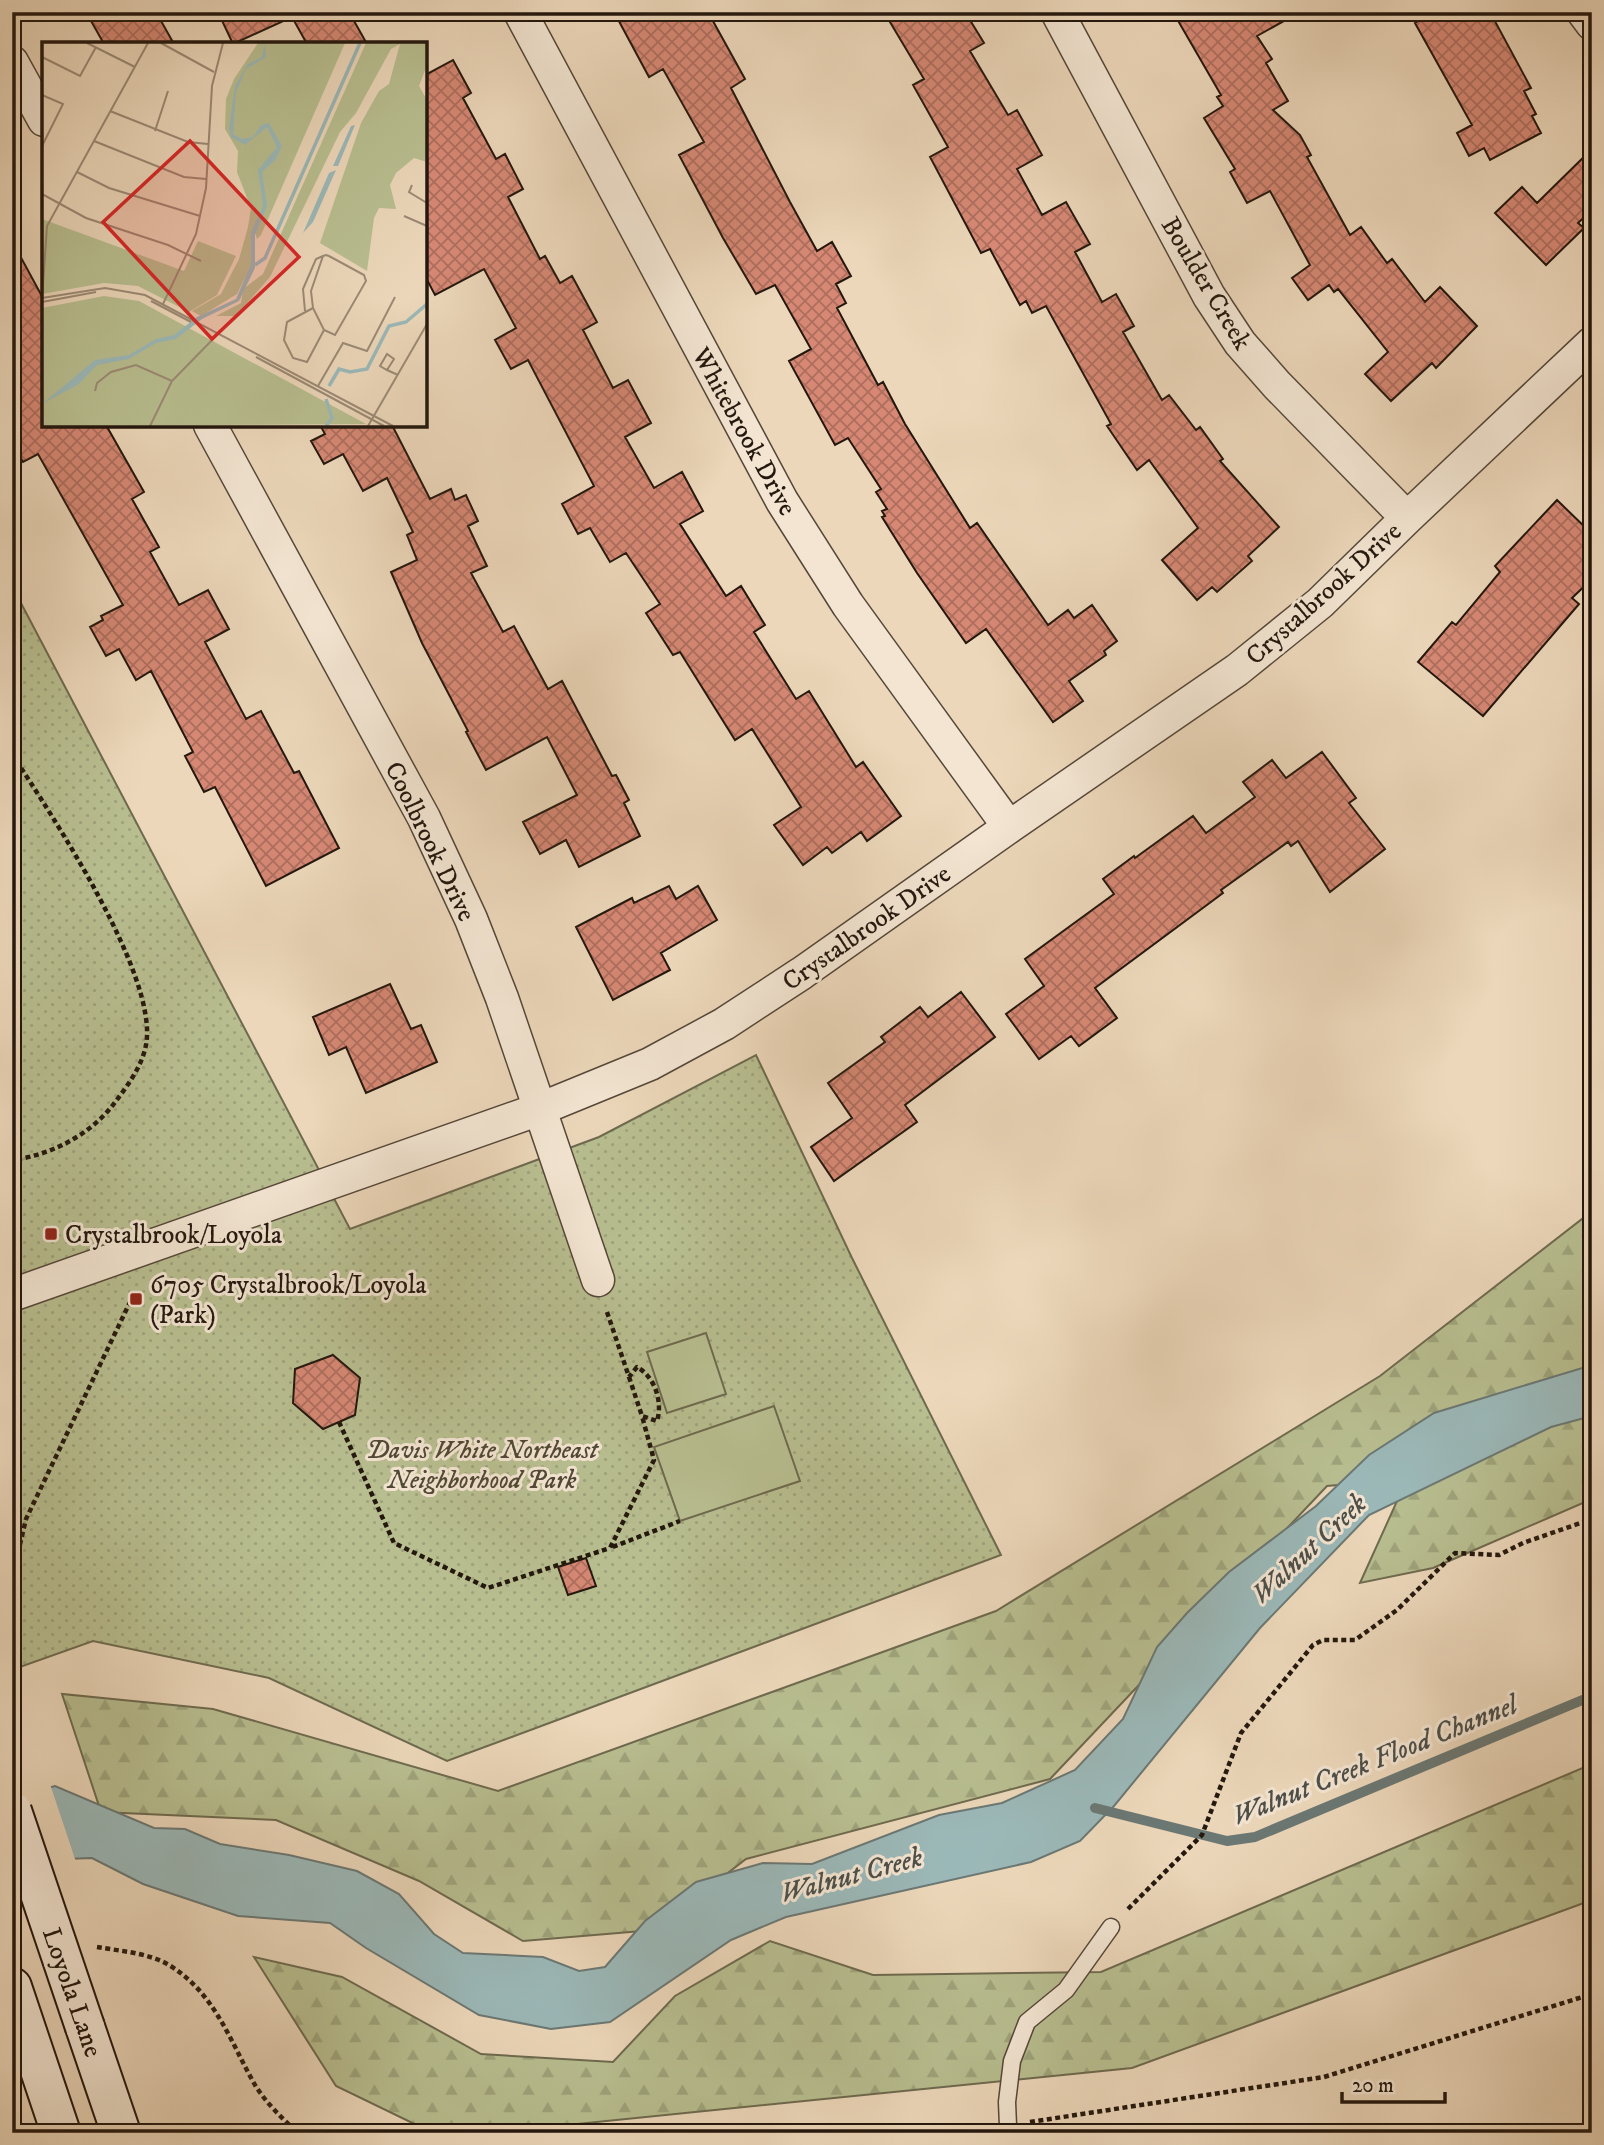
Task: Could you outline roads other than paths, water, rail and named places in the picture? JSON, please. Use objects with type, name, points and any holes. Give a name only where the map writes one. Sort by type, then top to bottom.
[{"type":"main road","name":"Loyola Lane","points":[[12,1811],[121,2133]]},
{"type":"main road","points":[[12,1987],[61,2133]]},
{"type":"street","name":"Whitebrook Drive","points":[[520,12],[782,501],[848,606],[1009,827]]},
{"type":"street","name":"Boulder Creek","points":[[1057,12],[1209,296],[1240,343],[1277,385],[1407,518]]},
{"type":"street","points":[[1583,12],[1592,24]]},
{"type":"street","points":[[12,62],[42,116]]},
{"type":"street","name":"Crystalbrook Drive","points":[[12,1295],[540,1109],[650,1064],[724,1024],[802,974],[1237,670],[1320,603],[1407,518],[1587,357]]},
{"type":"street","name":"Coolbrook Drive","points":[[211,427],[424,818],[471,919],[502,998],[598,1280]]},
{"type":"lane","points":[[1008,2126],[1007,2102],[1012,2061],[1027,2022],[1066,1990],[1111,1927]]},
{"type":"water","name":"Walnut Creek","points":[[1592,1365],[1592,1416],[1551,1427],[1369,1515],[1260,1628],[1114,1806],[1080,1841],[1031,1862],[786,1917],[731,1940],[610,2022],[551,2029],[479,2015],[366,1948],[330,1923],[238,1916],[143,1884],[92,1858],[12,1861],[12,1797],[55,1786],[154,1828],[185,1829],[220,1844],[289,1855],[357,1871],[399,1894],[434,1934],[463,1953],[543,1957],[579,1971],[605,1967],[645,1921],[696,1882],[763,1863],[812,1864],[939,1815],[1002,1803],[1075,1770],[1123,1719],[1157,1647],[1187,1613],[1229,1572],[1316,1506],[1369,1455],[1434,1413]]},
{"type":"waterway","name":"Walnut Creek Flood Channel","points":[[1095,1808],[1227,1841],[1255,1837],[1592,1696]]},
{"type":"place","name":"Crystalbrook/Loyola","points":[[51,1234]]},
{"type":"place","name":"6705 Crystalbrook/Loyola (Park)","points":[[136,1299]]},
{"type":"park label","name":"Davis White Northeast Neighborhood Park","points":[[482,1464]]}]
